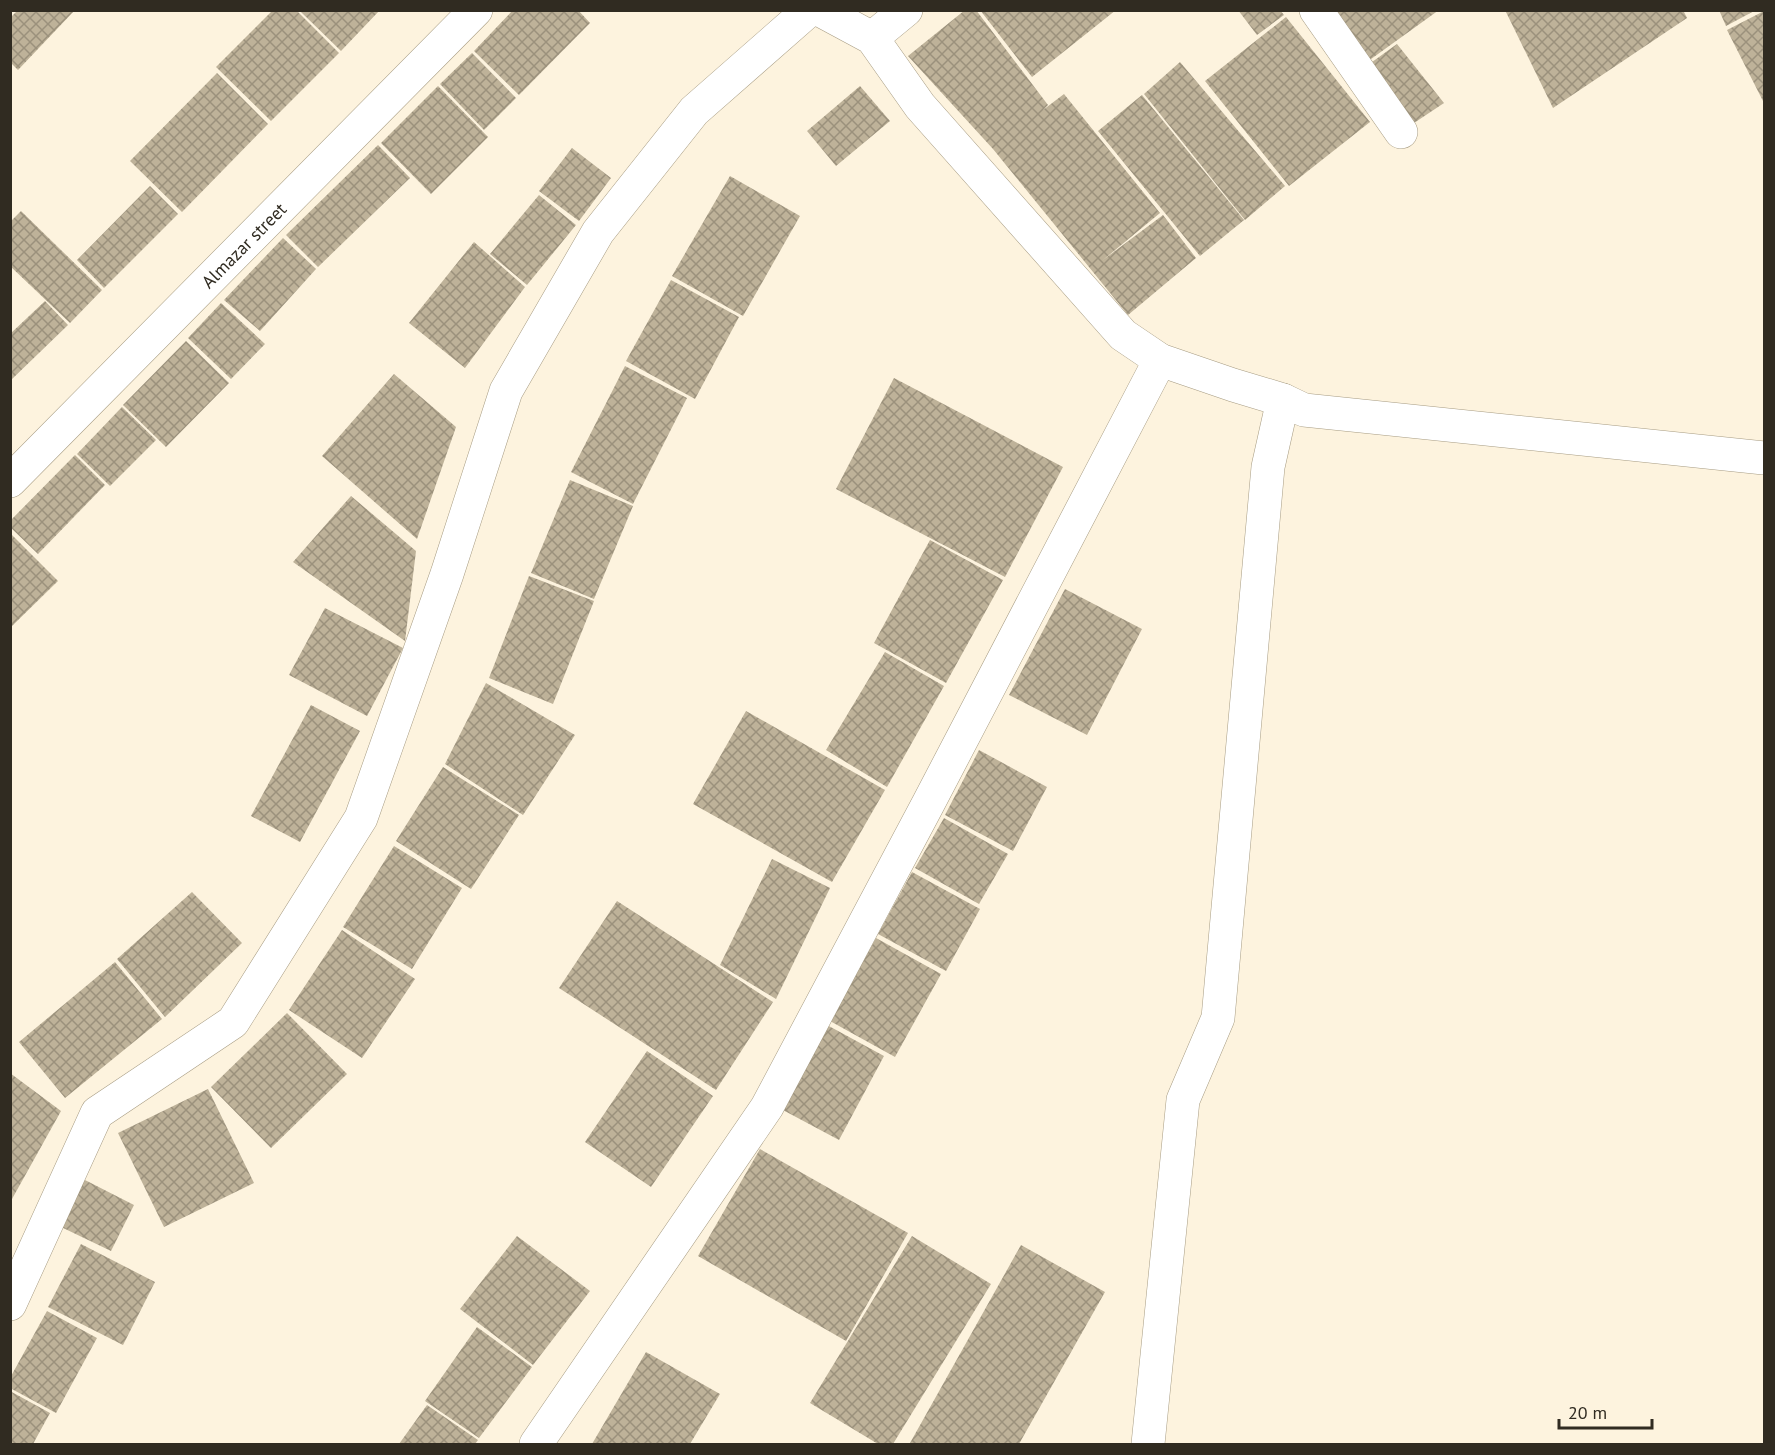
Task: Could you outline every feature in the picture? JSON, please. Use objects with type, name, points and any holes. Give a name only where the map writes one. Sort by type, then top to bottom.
[{"type":"street","name":"Almazar street","points":[[10,481],[476,10]]},
{"type":"street","points":[[10,1304],[97,1113],[233,1022],[361,818],[447,574],[506,391],[598,232],[694,111],[809,10]]},
{"type":"street","points":[[820,10],[872,38],[920,106],[1115,326],[1160,360],[1283,400],[1304,410],[1764,458]]},
{"type":"street","points":[[872,38],[906,10]]},
{"type":"street","points":[[1316,10],[1401,132]]},
{"type":"street","points":[[536,1444],[767,1107],[1160,360]]},
{"type":"street","points":[[1148,1444],[1183,1100],[1218,1018],[1268,467],[1283,400]]},
{"type":"building","points":[[18,10],[75,10],[18,70],[10,62],[10,18]]},
{"type":"building","points":[[273,10],[296,10],[339,53],[271,121],[216,67]]},
{"type":"building","points":[[299,10],[380,10],[341,51]]},
{"type":"building","points":[[513,10],[578,10],[590,23],[519,95],[474,51]]},
{"type":"building","points":[[965,10],[976,10],[1048,105],[1043,110],[1064,94],[1160,213],[1103,260],[1163,215],[1196,258],[1128,315],[993,149],[908,56]]},
{"type":"building","points":[[980,10],[1116,10],[1032,77]]},
{"type":"building","points":[[1238,10],[1280,10],[1284,15],[1257,35]]},
{"type":"building","points":[[1320,10],[1439,10],[1360,67]]},
{"type":"building","points":[[1505,10],[1683,10],[1687,18],[1553,108]]},
{"type":"building","points":[[1719,10],[1756,10],[1726,26]]},
{"type":"building","points":[[1764,11],[1764,103],[1727,30]]},
{"type":"building","points":[[1286,17],[1370,122],[1289,186],[1205,81]]},
{"type":"building","points":[[1397,44],[1444,103],[1408,127],[1361,70]]},
{"type":"building","points":[[472,53],[516,98],[484,130],[440,84]]},
{"type":"building","points":[[1180,62],[1285,186],[1245,220],[1144,94]]},
{"type":"building","points":[[217,73],[268,124],[182,212],[130,161]]},
{"type":"building","points":[[438,86],[488,137],[431,194],[381,143]]},
{"type":"building","points":[[860,86],[890,121],[836,166],[807,131]]},
{"type":"building","points":[[1142,95],[1244,220],[1200,256],[1098,131]]},
{"type":"building","points":[[378,145],[410,178],[318,267],[286,235]]},
{"type":"building","points":[[572,148],[611,178],[579,221],[539,191]]},
{"type":"building","points":[[730,176],[800,216],[743,316],[672,276]]},
{"type":"building","points":[[150,186],[178,214],[104,288],[77,260]]},
{"type":"building","points":[[539,195],[576,225],[527,285],[490,254]]},
{"type":"building","points":[[21,211],[102,290],[70,323],[10,266],[10,222]]},
{"type":"building","points":[[283,238],[316,269],[260,331],[224,300]]},
{"type":"building","points":[[474,242],[525,287],[465,368],[409,323]]},
{"type":"building","points":[[671,280],[739,317],[695,399],[626,361]]},
{"type":"building","points":[[45,301],[68,325],[10,381],[10,334]]},
{"type":"building","points":[[221,303],[265,344],[231,379],[188,338]]},
{"type":"building","points":[[186,341],[229,383],[166,447],[123,405]]},
{"type":"building","points":[[625,366],[687,398],[633,504],[571,472]]},
{"type":"building","points":[[394,374],[456,427],[417,539],[322,456]]},
{"type":"building","points":[[894,378],[1063,467],[1005,577],[836,489]]},
{"type":"building","points":[[122,407],[156,440],[110,486],[77,454]]},
{"type":"building","points":[[75,455],[105,485],[38,554],[10,527],[10,521]]},
{"type":"building","points":[[570,480],[633,506],[594,599],[531,573]]},
{"type":"building","points":[[351,496],[416,551],[405,641],[293,562]]},
{"type":"building","points":[[10,533],[58,581],[10,628]]},
{"type":"building","points":[[930,540],[1003,580],[946,683],[874,643]]},
{"type":"building","points":[[529,576],[594,601],[553,704],[489,678]]},
{"type":"building","points":[[1065,589],[1142,629],[1087,735],[1009,695]]},
{"type":"building","points":[[325,608],[403,648],[367,716],[289,675]]},
{"type":"building","points":[[885,652],[944,686],[887,787],[826,750]]},
{"type":"building","points":[[486,683],[575,735],[523,815],[445,764]]},
{"type":"building","points":[[311,705],[360,731],[300,842],[251,816]]},
{"type":"building","points":[[746,711],[885,790],[832,882],[693,804]]},
{"type":"building","points":[[979,750],[1047,787],[1013,851],[945,815]]},
{"type":"building","points":[[443,767],[519,815],[471,889],[396,841]]},
{"type":"building","points":[[944,818],[1008,854],[979,904],[915,868]]},
{"type":"building","points":[[394,846],[462,888],[412,969],[343,927]]},
{"type":"building","points":[[772,859],[830,888],[776,999],[720,965]]},
{"type":"building","points":[[912,872],[980,909],[946,971],[878,934]]},
{"type":"building","points":[[192,892],[242,943],[165,1017],[117,959]]},
{"type":"building","points":[[617,901],[773,1002],[716,1090],[559,988]]},
{"type":"building","points":[[342,930],[415,979],[362,1058],[289,1010]]},
{"type":"building","points":[[876,938],[941,974],[895,1057],[830,1021]]},
{"type":"building","points":[[115,962],[162,1019],[65,1098],[19,1042]]},
{"type":"building","points":[[287,1013],[347,1074],[271,1148],[211,1087]]},
{"type":"building","points":[[827,1025],[884,1056],[839,1140],[781,1109]]},
{"type":"building","points":[[647,1051],[713,1096],[651,1187],[585,1142]]},
{"type":"building","points":[[10,1073],[61,1111],[12,1199],[10,1198]]},
{"type":"building","points":[[208,1089],[254,1183],[164,1227],[118,1133]]},
{"type":"building","points":[[760,1149],[908,1233],[846,1341],[698,1256]]},
{"type":"building","points":[[83,1179],[134,1205],[111,1251],[59,1226]]},
{"type":"building","points":[[517,1236],[590,1291],[533,1365],[460,1309]]},
{"type":"building","points":[[912,1236],[991,1284],[893,1444],[878,1444],[810,1403]]},
{"type":"building","points":[[81,1244],[155,1282],[123,1345],[48,1307]]},
{"type":"building","points":[[1021,1245],[1105,1292],[1019,1444],[910,1443]]},
{"type":"building","points":[[47,1311],[97,1338],[56,1413],[10,1388],[10,1378]]},
{"type":"building","points":[[477,1327],[532,1367],[479,1438],[425,1401]]},
{"type":"building","points":[[646,1352],[720,1394],[690,1444],[592,1444]]},
{"type":"building","points":[[10,1391],[50,1413],[33,1444],[10,1444]]},
{"type":"building","points":[[427,1405],[478,1440],[475,1444],[399,1444]]}]
